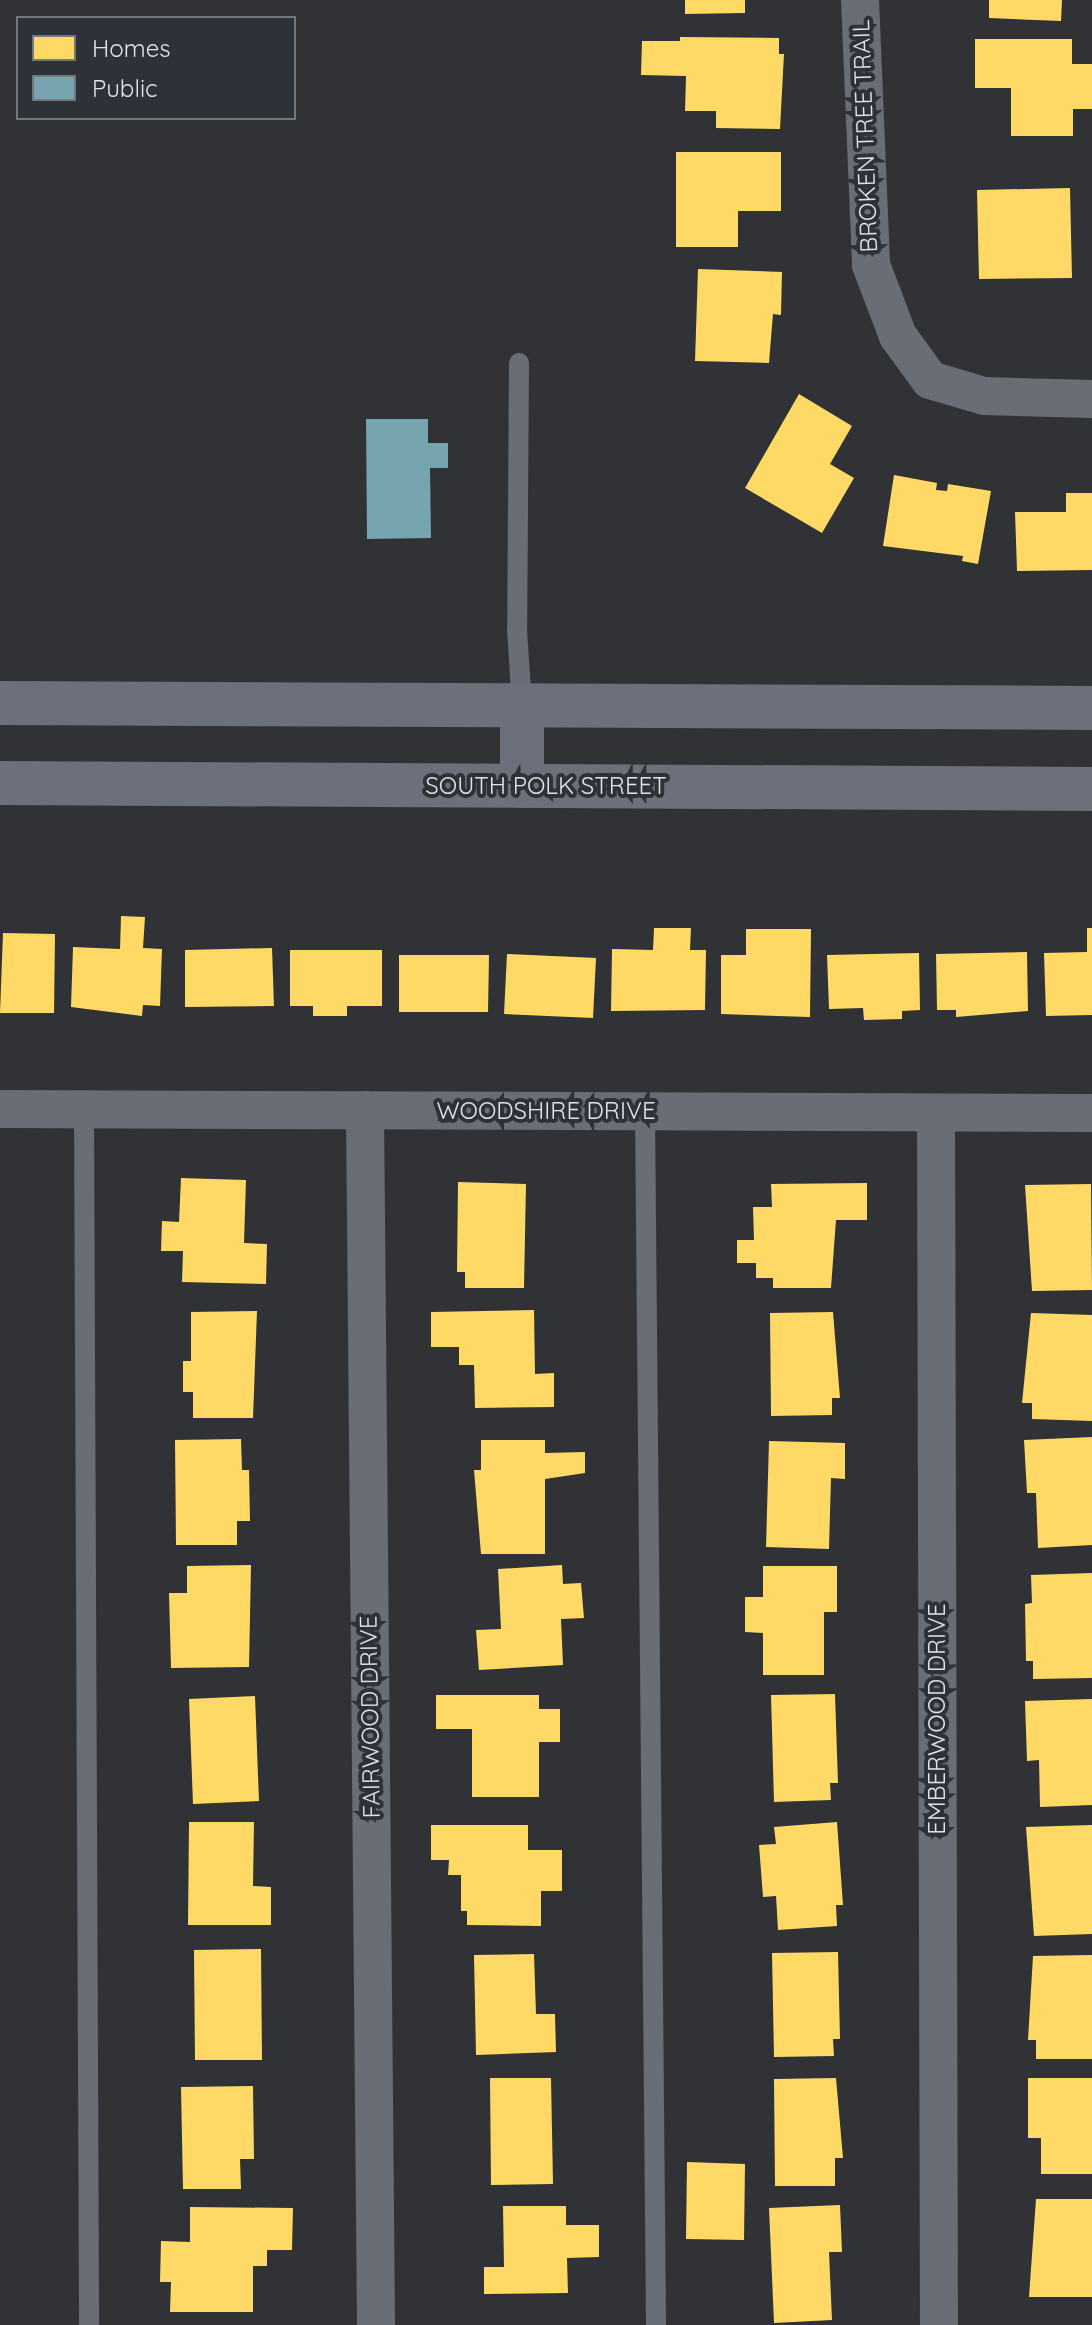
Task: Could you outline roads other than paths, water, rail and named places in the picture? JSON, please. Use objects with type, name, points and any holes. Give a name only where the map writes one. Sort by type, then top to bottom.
[{"type":"main road","points":[[0,703],[1092,708]]},
{"type":"main road","points":[[522,705],[522,786]]},
{"type":"main road","name":"SOUTH POLK STREET","points":[[0,783],[1092,789]]},
{"type":"street","name":"BROKEN TREE TRAIL","points":[[860,0],[871,265],[898,336],[930,380],[984,396],[1092,399]]},
{"type":"street","name":"WOODSHIRE DRIVE","points":[[0,1109],[1092,1113]]},
{"type":"street","name":"FAIRWOOD DRIVE","points":[[365,1110],[376,2325]]},
{"type":"street","name":"EMBERWOOD DRIVE","points":[[936,1113],[939,2325]]},
{"type":"lane","points":[[519,363],[517,630],[522,705]]},
{"type":"lane","points":[[84,1109],[89,2325]]},
{"type":"lane","points":[[645,1112],[656,2325]]}]
